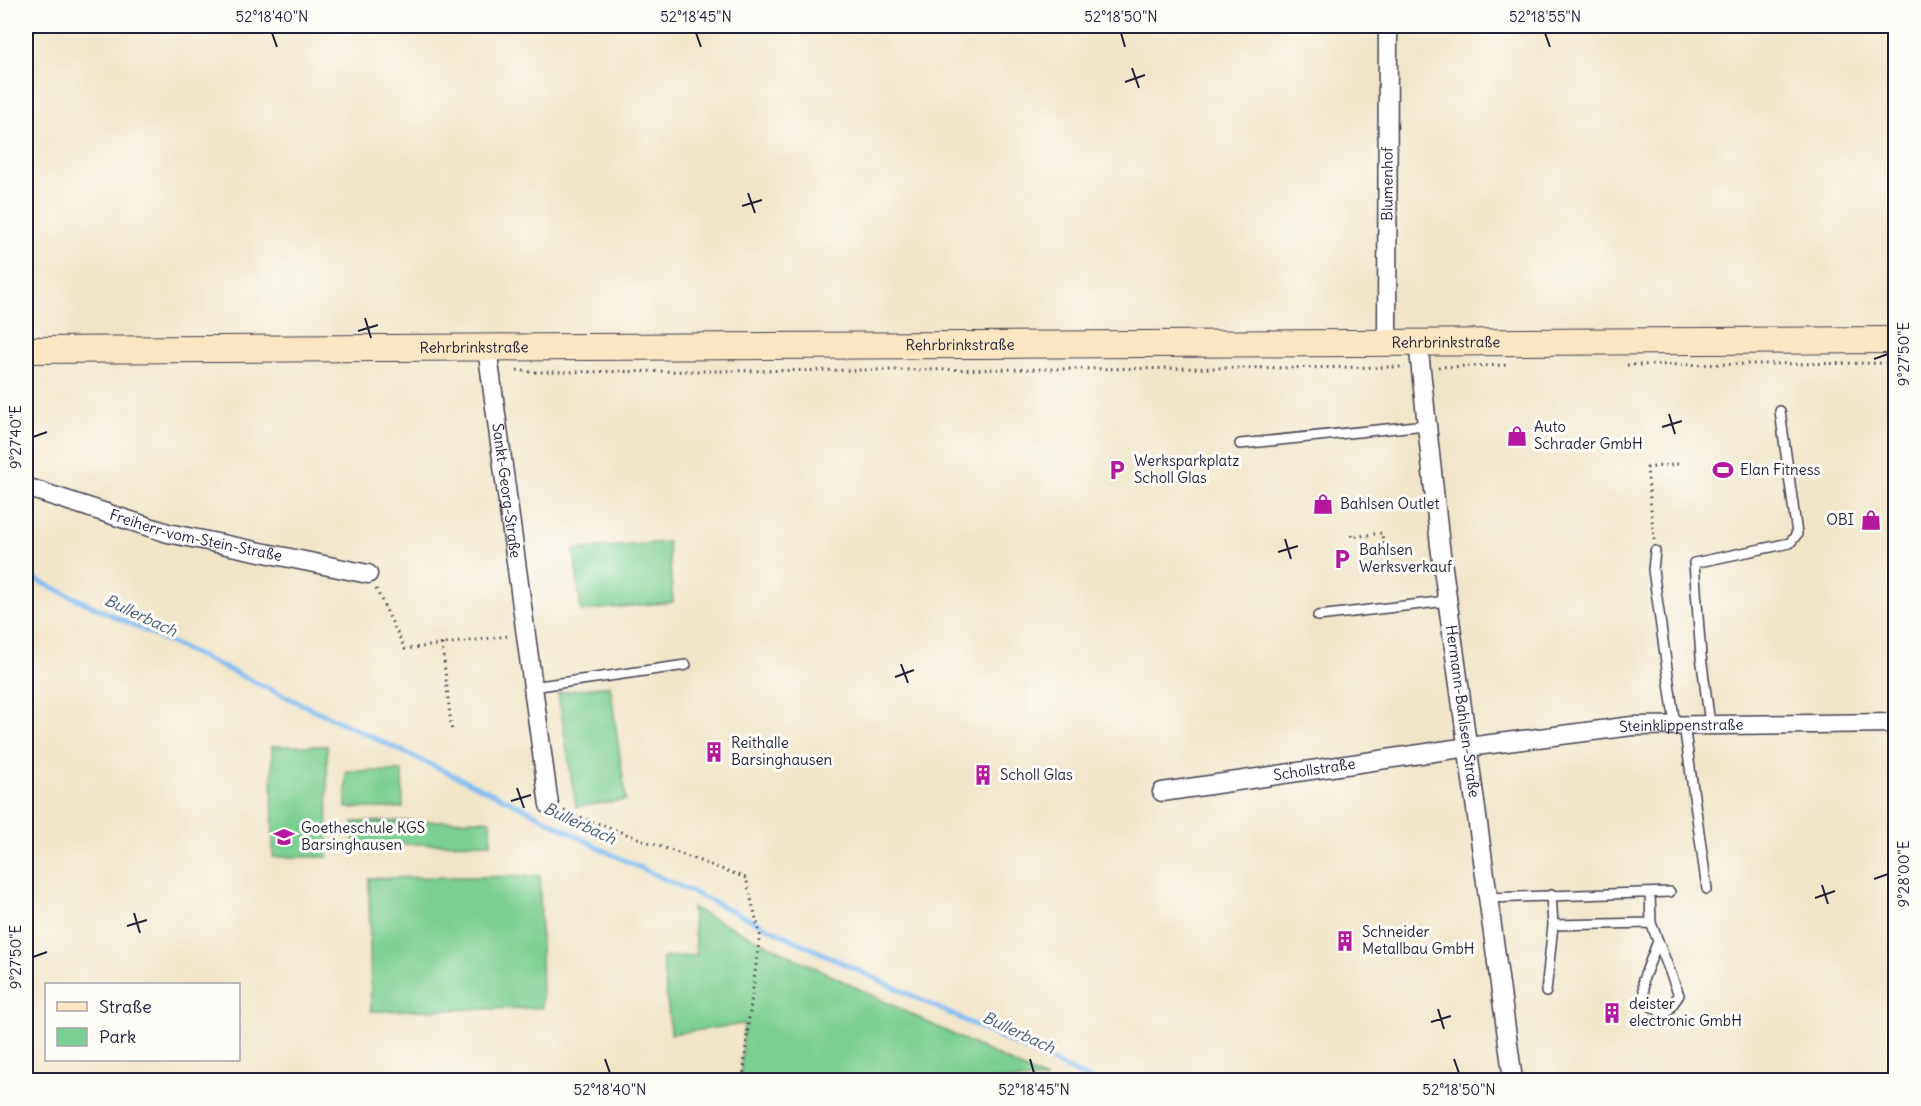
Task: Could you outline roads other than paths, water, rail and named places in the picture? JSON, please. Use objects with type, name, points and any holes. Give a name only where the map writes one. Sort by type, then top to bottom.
[{"type":"main road","name":"Rehrbrinkstraße","points":[[26,350],[488,357],[1387,342],[1896,340]]},
{"type":"street","name":"Blumenhof","points":[[1387,342],[1388,26]]},
{"type":"street","name":"Hermann-Bahlsen-Straße","points":[[1418,342],[1447,601],[1513,1080]]},
{"type":"street","name":"Sankt-Georg-Straße","points":[[488,357],[549,805]]},
{"type":"street","name":"Freiherr-vom-Stein-Straße","points":[[26,487],[168,533],[368,574]]},
{"type":"street","name":"Steinklippenstraße","points":[[1468,747],[1632,726],[1896,723]]},
{"type":"street","name":"Schollstraße","points":[[1162,792],[1468,747]]},
{"type":"lane","points":[[1710,724],[1701,656],[1694,563],[1790,543],[1797,534],[1780,411]]},
{"type":"lane","points":[[1240,444],[1426,425]]},
{"type":"lane","points":[[1655,551],[1653,570],[1707,889]]},
{"type":"lane","points":[[1318,616],[1447,601]]},
{"type":"lane","points":[[532,687],[686,665]]},
{"type":"lane","points":[[1488,898],[1670,892]]},
{"type":"lane","points":[[1650,893],[1651,923],[1658,941],[1679,995],[1665,1015],[1645,1002],[1643,980],[1658,941]]},
{"type":"lane","points":[[1546,992],[1553,925],[1551,895]]},
{"type":"lane","points":[[1553,925],[1651,923]]},
{"type":"waterway","name":"Bullerbach","points":[[26,575],[528,810],[609,853],[1091,1080]]},
{"type":"place","name":"Auto Schrader GmbH","points":[[1517,436]]},
{"type":"place","name":"Werksparkplatz Scholl Glas","points":[[1117,470]]},
{"type":"place","name":"Elan Fitness","points":[[1723,470]]},
{"type":"place","name":"Bahlsen Outlet","points":[[1323,504]]},
{"type":"place","name":"OBI","points":[[1871,520]]},
{"type":"place","name":"Bahlsen Werksverkauf","points":[[1342,559]]},
{"type":"place","name":"Reithalle Barsinghausen","points":[[714,752]]},
{"type":"place","name":"Scholl Glas","points":[[983,775]]},
{"type":"place","name":"Goetheschule KGS Barsinghausen","points":[[284,837]]},
{"type":"place","name":"Schneider Metallbau GmbH","points":[[1345,941]]},
{"type":"place","name":"deister electronic GmbH","points":[[1612,1013]]}]
